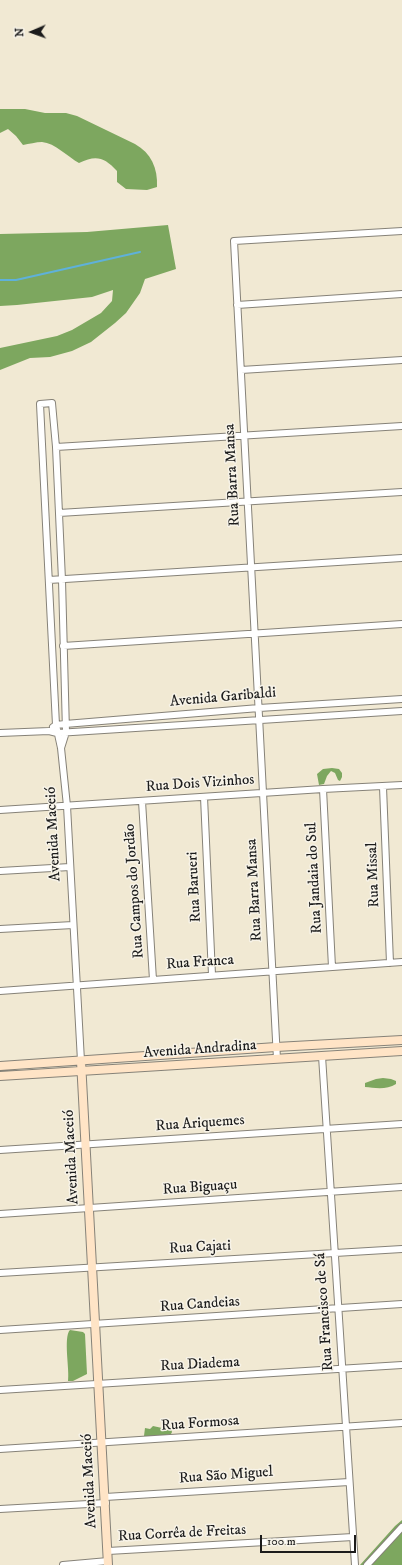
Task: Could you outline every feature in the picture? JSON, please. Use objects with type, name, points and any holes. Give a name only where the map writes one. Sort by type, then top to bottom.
[{"type":"main road","name":"Avenida Andradina","points":[[0,1066],[402,1040]]},
{"type":"main road","name":"Avenida Andradina","points":[[0,1076],[402,1051]]},
{"type":"main road","name":"Avenida Maceió","points":[[81,1061],[98,1384],[106,1500],[108,1563]]},
{"type":"street","name":"Rua Barra Mansa","points":[[277,1059],[234,241],[402,231]]},
{"type":"street","points":[[237,305],[402,294]]},
{"type":"street","points":[[241,370],[402,360]]},
{"type":"street","name":"Avenida Maceió","points":[[56,447],[52,403],[40,404],[56,725],[61,748],[67,806],[81,1061]]},
{"type":"street","points":[[66,732],[62,580],[56,447],[402,426]]},
{"type":"street","points":[[59,512],[402,492]]},
{"type":"street","points":[[49,580],[402,558]]},
{"type":"street","points":[[63,646],[402,624]]},
{"type":"street","name":"Avenida Garibaldi","points":[[56,725],[259,708],[402,699]]},
{"type":"street","name":"Avenida Garibaldi","points":[[0,734],[48,731],[57,733],[402,711]]},
{"type":"street","points":[[48,731],[56,725]]},
{"type":"street","name":"Avenida Maceió","points":[[61,748],[66,732]]},
{"type":"street","name":"Rua Dois Vizinhos","points":[[0,810],[402,785]]},
{"type":"street","name":"Rua Missal","points":[[383,787],[390,963]]},
{"type":"street","name":"Rua Jandaia do Sul","points":[[323,789],[332,967]]},
{"type":"street","name":"Rua Barueri","points":[[204,797],[212,975]]},
{"type":"street","name":"Rua Campos do Jordão","points":[[142,801],[153,980]]},
{"type":"street","points":[[0,871],[70,867]]},
{"type":"street","points":[[0,929],[73,925]]},
{"type":"street","name":"Rua Franca","points":[[0,991],[402,962]]},
{"type":"street","name":"Rua Francisco de Sá","points":[[322,1056],[355,1565]]},
{"type":"street","name":"Rua Ariquemes","points":[[0,1150],[402,1124]]},
{"type":"street","name":"Rua Biguaçu","points":[[0,1214],[402,1187]]},
{"type":"street","name":"Rua Cajati","points":[[0,1273],[402,1249]]},
{"type":"street","name":"Rua Candeias","points":[[0,1330],[402,1304]]},
{"type":"street","name":"Rua Diadema","points":[[0,1390],[402,1365]]},
{"type":"street","name":"Rua Formosa","points":[[0,1449],[345,1428],[402,1423]]},
{"type":"street","name":"Rua São Miguel","points":[[0,1510],[106,1500],[349,1482]]},
{"type":"street","points":[[367,1565],[402,1527]]},
{"type":"street","name":"Rua Corrêa de Freitas","points":[[108,1551],[353,1537]]},
{"type":"street","points":[[63,1565],[108,1563]]},
{"type":"green space","points":[[0,109],[25,109],[45,113],[66,113],[77,116],[135,144],[145,152],[155,167],[157,187],[147,190],[126,189],[117,182],[117,171],[104,160],[95,158],[79,163],[47,143],[40,142],[23,145],[8,129],[0,133]]},
{"type":"green space","points":[[168,225],[176,269],[145,279],[140,293],[126,313],[115,323],[91,342],[72,351],[50,357],[30,358],[0,370],[0,348],[57,336],[72,330],[101,313],[112,301],[113,290],[92,297],[0,306],[0,234],[87,232]]},
{"type":"green space","points":[[323,769],[339,769],[342,773],[340,781],[335,773],[331,771],[324,784],[319,785],[317,774]]},
{"type":"green space","points":[[383,1078],[396,1081],[396,1084],[385,1088],[365,1087],[365,1083]]},
{"type":"green space","points":[[70,1330],[83,1332],[85,1334],[87,1374],[73,1381],[68,1381],[67,1340]]},
{"type":"green space","points":[[153,1426],[162,1428],[170,1426],[172,1432],[171,1434],[160,1436],[144,1436],[145,1428],[150,1429]]},
{"type":"green space","points":[[402,1520],[402,1565],[360,1565],[395,1526]]},
{"type":"waterway","points":[[0,280],[16,280],[140,252]]}]
